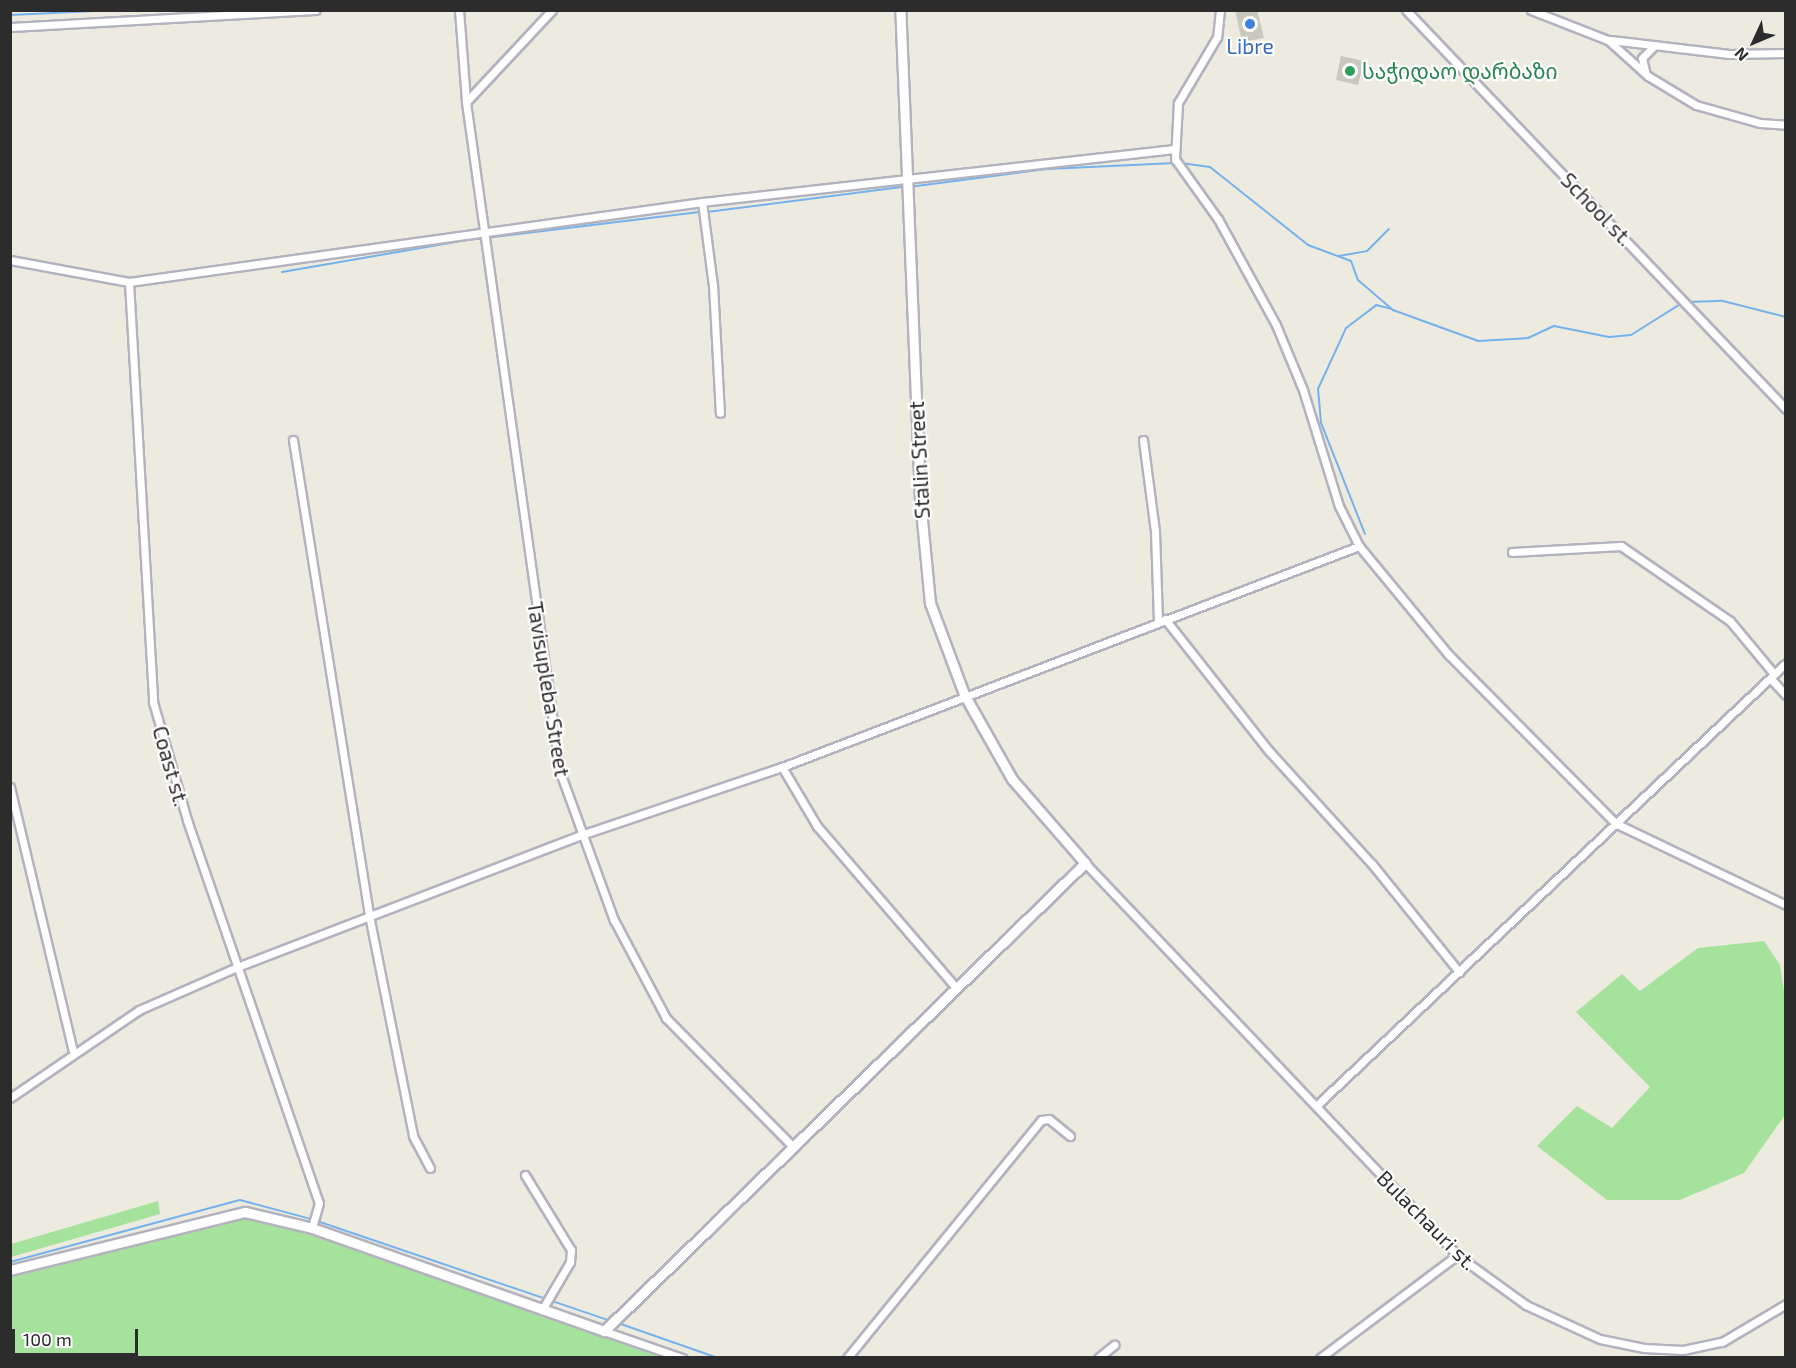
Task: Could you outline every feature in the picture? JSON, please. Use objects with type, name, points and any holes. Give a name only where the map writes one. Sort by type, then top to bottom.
[{"type":"street","points":[[10,27],[316,10]]},
{"type":"street","name":"Tavisupleba Street","points":[[459,10],[466,102],[486,231],[549,711],[560,772],[581,835],[632,960],[666,1018],[794,1148]]},
{"type":"street","points":[[466,102],[552,10]]},
{"type":"street","name":"Stalin Street","points":[[900,10],[924,548],[930,603],[964,694],[1012,779],[1085,863]]},
{"type":"street","points":[[1220,10],[1217,37],[1178,103],[1173,149],[1179,167],[1218,219],[1276,325],[1304,390],[1339,506],[1359,546],[1449,655],[1615,823],[1785,905]]},
{"type":"street","name":"School st.","points":[[1406,10],[1785,409]]},
{"type":"street","points":[[1531,10],[1608,40],[1729,54],[1785,53]]},
{"type":"street","points":[[1608,40],[1648,76],[1696,105],[1760,123],[1785,125]]},
{"type":"street","points":[[1648,76],[1642,58],[1655,45]]},
{"type":"street","points":[[10,260],[129,282],[702,202],[1173,149]]},
{"type":"street","points":[[702,202],[714,285],[720,413]]},
{"type":"street","name":"Coast st.","points":[[129,282],[153,702],[237,967],[319,1203],[312,1228]]},
{"type":"street","points":[[293,440],[369,915],[412,1136],[430,1168]]},
{"type":"street","points":[[1143,440],[1155,531],[1162,620],[1269,751],[1372,864],[1460,972]]},
{"type":"street","points":[[10,1098],[73,1051],[139,1010],[237,967],[581,835],[782,767],[964,694],[1359,546]]},
{"type":"street","points":[[1512,552],[1621,546],[1730,621],[1785,695]]},
{"type":"street","points":[[1317,1105],[1785,663]]},
{"type":"street","points":[[782,767],[817,826],[954,985]]},
{"type":"street","points":[[10,787],[73,1051]]},
{"type":"street","points":[[10,833],[19,831]]},
{"type":"street","points":[[604,1331],[794,1148],[954,985],[1085,863]]},
{"type":"street","name":"Bulachauri st.","points":[[1085,863],[1457,1255],[1526,1305],[1562,1324],[1644,1348],[1683,1350],[1722,1342],[1785,1304]]},
{"type":"street","points":[[847,1358],[1041,1120],[1049,1119],[1070,1136]]},
{"type":"street","points":[[525,1175],[571,1250],[570,1262],[542,1310]]},
{"type":"street","points":[[10,1270],[229,1213],[264,1215],[312,1228],[682,1358]]},
{"type":"street","points":[[1320,1358],[1457,1255]]},
{"type":"street","points":[[1098,1358],[1114,1345]]},
{"type":"green space","points":[[1764,941],[1780,965],[1785,998],[1785,1115],[1744,1173],[1680,1200],[1607,1200],[1537,1146],[1577,1106],[1612,1128],[1650,1087],[1576,1012],[1622,974],[1640,991],[1698,948]]},
{"type":"green space","points":[[158,1201],[160,1214],[11,1257],[11,1244]]},
{"type":"green space","points":[[244,1218],[291,1228],[662,1357],[11,1358],[11,1277]]},
{"type":"building","name":"Libre","points":[[1235,10],[1257,10],[1264,38],[1242,42]]},
{"type":"building","name":"საჭიდაო დარბაზი","points":[[1341,56],[1364,61],[1358,85],[1336,80]]},
{"type":"waterway","points":[[10,15],[116,10]]},
{"type":"waterway","points":[[909,187],[1047,169],[1175,163]]},
{"type":"waterway","points":[[1181,163],[1210,167],[1308,245],[1351,261],[1358,280],[1393,310],[1478,341],[1528,338],[1554,326],[1609,337],[1631,335],[1682,303]]},
{"type":"waterway","points":[[707,212],[903,187]]},
{"type":"waterway","points":[[282,272],[468,240],[701,212]]},
{"type":"waterway","points":[[1339,256],[1367,251],[1389,229]]},
{"type":"waterway","points":[[1688,302],[1723,301],[1786,317]]},
{"type":"waterway","points":[[1365,534],[1321,423],[1318,389],[1346,328],[1376,305],[1392,309]]},
{"type":"waterway","points":[[10,1262],[240,1200],[311,1219]]},
{"type":"waterway","points":[[317,1221],[610,1321]]},
{"type":"waterway","points":[[618,1323],[718,1358]]},
{"type":"place","name":"Libre","points":[[1250,24]]},
{"type":"place","name":"საჭიდაო დარბაზი","points":[[1350,71]]}]
